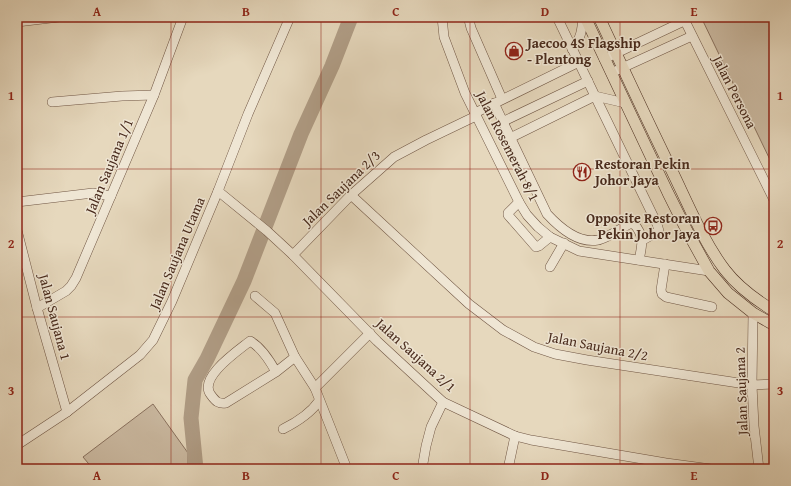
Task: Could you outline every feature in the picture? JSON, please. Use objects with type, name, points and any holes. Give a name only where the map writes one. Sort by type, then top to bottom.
[{"type":"main road","points":[[584,17],[687,231],[709,271],[728,293],[753,313],[774,325]]},
{"type":"main road","points":[[599,17],[686,202],[715,256],[739,285],[750,295],[774,311]]},
{"type":"street","points":[[17,22],[59,17]]},
{"type":"street","name":"Jalan Saujana 1/1","points":[[42,305],[66,291],[74,282],[154,95],[183,17]]},
{"type":"street","name":"Jalan Saujana Utama","points":[[17,445],[66,407],[140,355],[153,340],[169,308],[218,191],[248,114],[290,17]]},
{"type":"street","name":"Jalan Rosemerah 8/1","points":[[442,17],[444,36],[465,93],[519,202],[527,215],[538,227],[550,237],[579,251],[709,271]]},
{"type":"street","points":[[557,17],[657,224],[659,231],[643,240]]},
{"type":"street","points":[[572,49],[580,39],[584,17]]},
{"type":"street","points":[[604,59],[684,19]]},
{"type":"street","name":"Jalan Persona","points":[[684,19],[774,200]]},
{"type":"street","points":[[469,20],[470,28],[498,101],[502,122],[547,214],[558,226],[572,235],[585,239],[598,240],[629,224],[634,224],[643,240],[639,260]]},
{"type":"street","points":[[611,73],[692,36]]},
{"type":"street","name":"Jalan Saujana 2/3","points":[[293,254],[376,171],[397,155],[476,115],[498,101],[579,62]]},
{"type":"street","points":[[502,122],[588,81]]},
{"type":"street","points":[[52,102],[154,95]]},
{"type":"street","points":[[510,138],[595,96],[625,103]]},
{"type":"street","name":"Jalan Saujana 2/1","points":[[218,191],[254,219],[293,254],[370,333],[444,402],[515,436],[667,466],[711,469]]},
{"type":"street","points":[[17,202],[93,193],[111,196]]},
{"type":"street","name":"Jalan Saujana 2/2","points":[[351,195],[470,304],[503,330],[534,347],[555,354],[587,360],[752,385],[774,384]]},
{"type":"street","points":[[519,202],[508,213],[508,215],[536,247],[550,237]]},
{"type":"street","name":"Jalan Saujana 1","points":[[17,230],[42,305],[66,407]]},
{"type":"street","points":[[550,267],[564,243]]},
{"type":"street","points":[[665,264],[661,290],[662,294],[666,297],[712,307]]},
{"type":"street","points":[[255,296],[275,314],[295,357],[315,388],[347,469]]},
{"type":"street","name":"Jalan Saujana 2","points":[[753,313],[752,385],[754,426],[759,469]]},
{"type":"street","points":[[315,388],[370,333]]},
{"type":"street","points":[[276,372],[255,343],[250,341],[216,371],[208,385],[208,393],[214,400],[220,403],[226,403],[276,372],[295,357]]},
{"type":"street","points":[[283,429],[306,416],[314,409],[319,401]]},
{"type":"street","points":[[422,469],[431,427],[444,402]]},
{"type":"street","points":[[508,469],[515,436]]},
{"type":"shaded area","points":[[701,17],[774,17],[774,168]]},
{"type":"shaded area","points":[[153,404],[188,453],[188,469],[93,469],[83,457]]},
{"type":"waterway","points":[[196,469],[191,418],[195,380],[207,359],[244,281],[301,134],[332,66],[351,17]]},
{"type":"place","name":"Jaecoo 4S Flagship - Plentong","points":[[514,51]]},
{"type":"place","name":"Restoran Pekin Johor Jaya","points":[[582,172]]},
{"type":"place","name":"Opposite Restoran Pekin Johor Jaya","points":[[713,226]]}]
